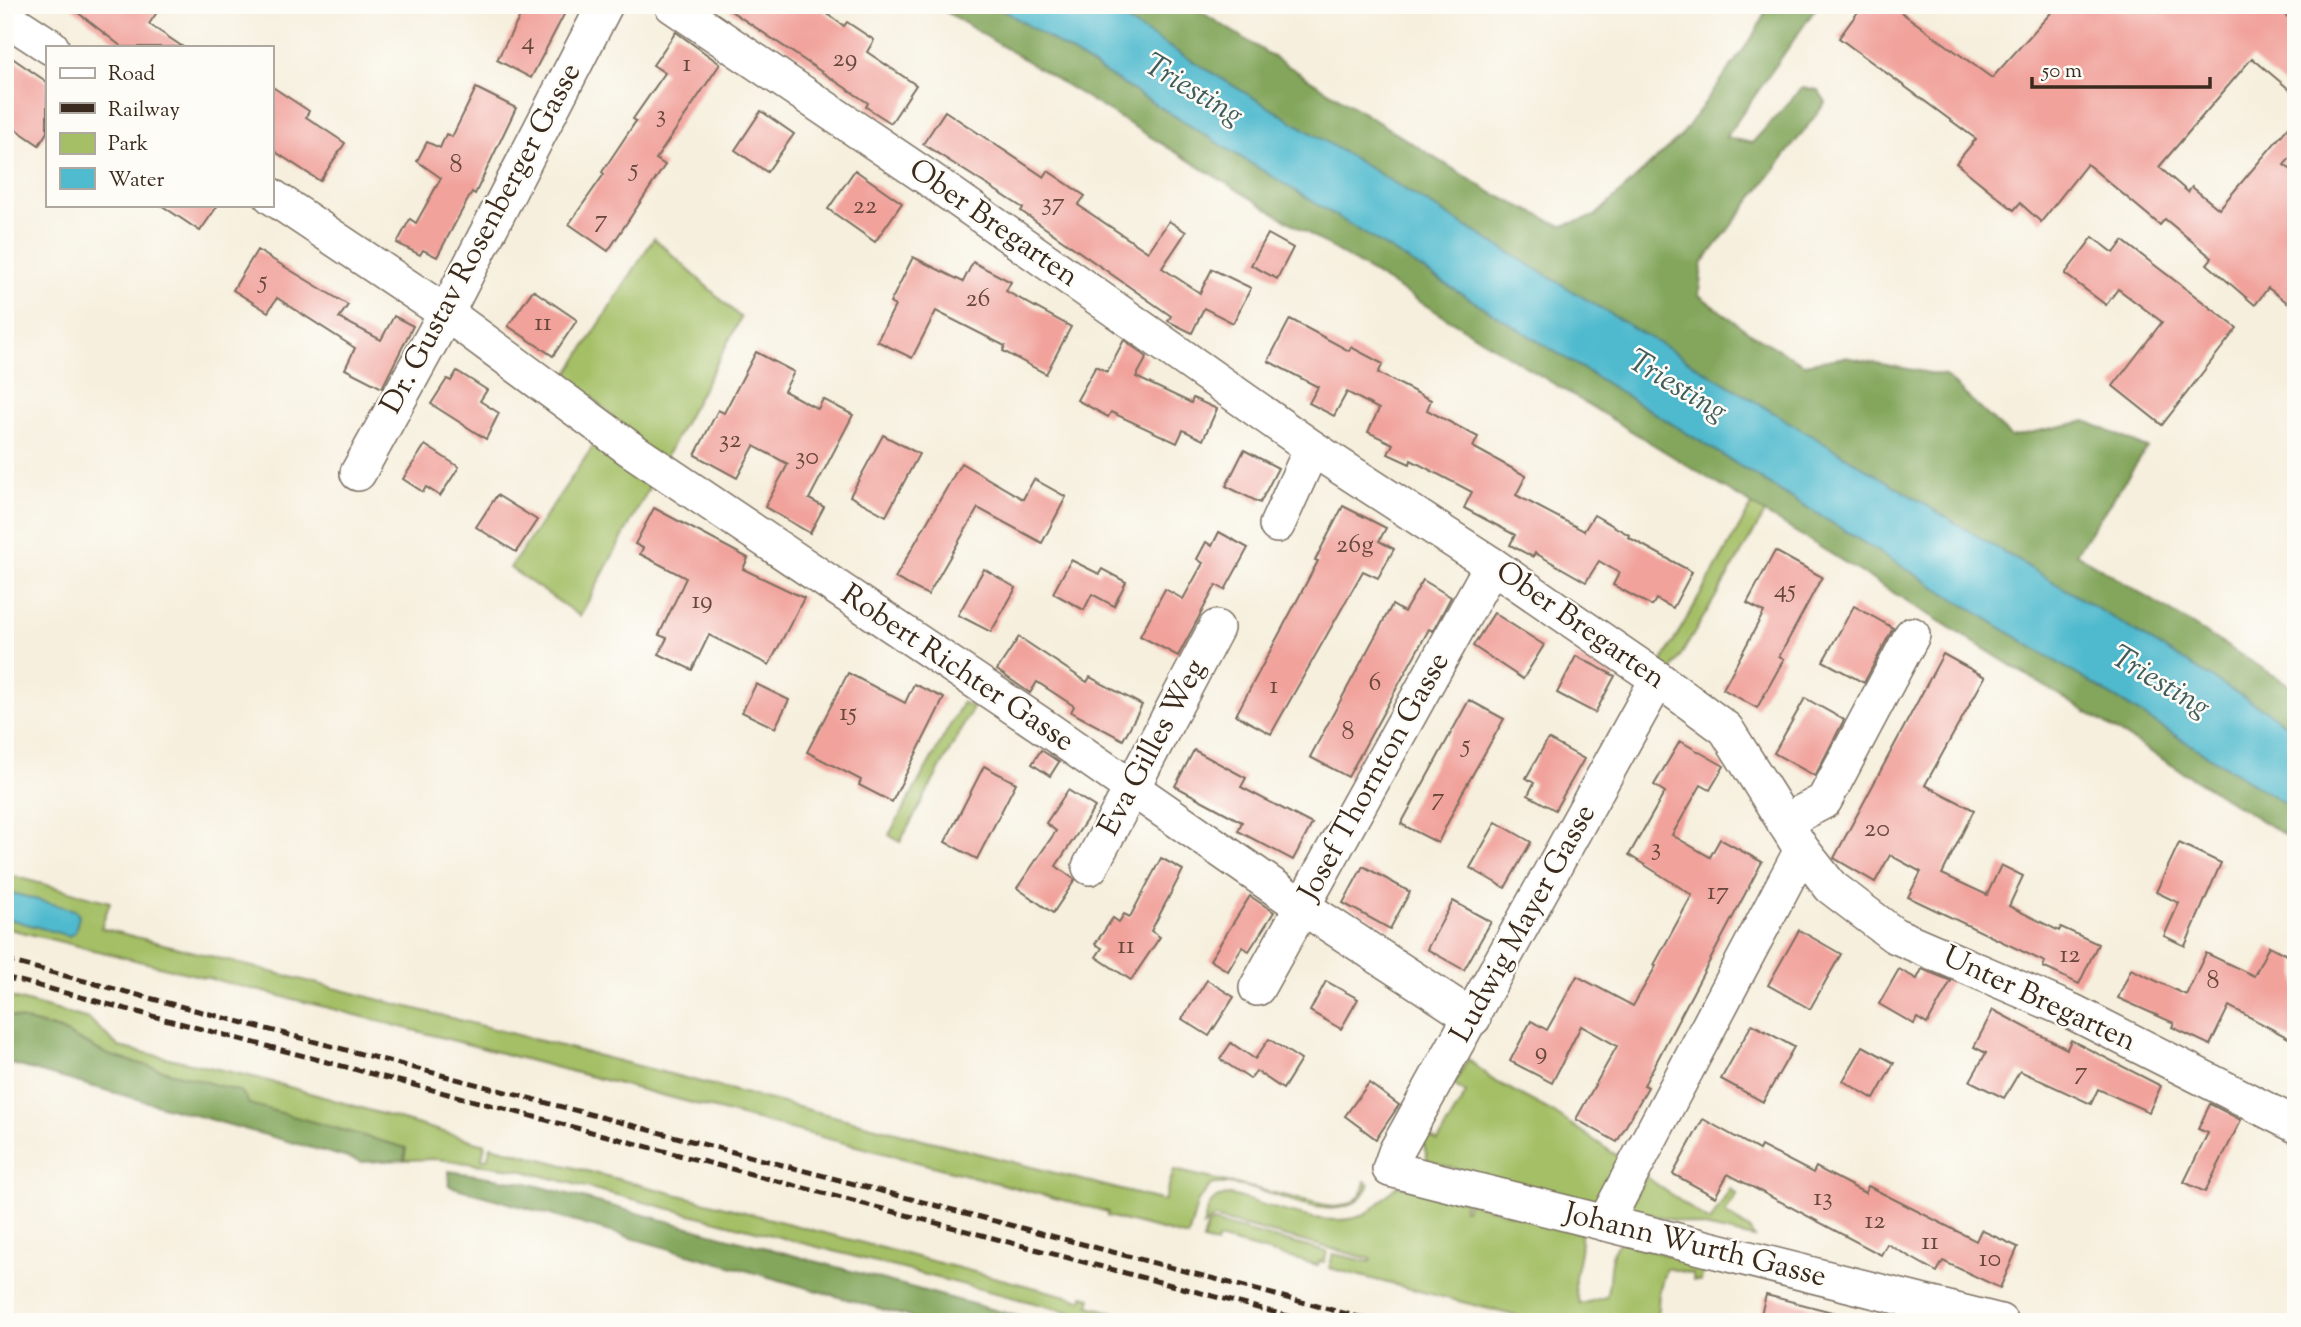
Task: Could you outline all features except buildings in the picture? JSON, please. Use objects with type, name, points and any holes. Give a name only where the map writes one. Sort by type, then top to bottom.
[{"type":"street","name":"Dr. Gustav Rosenberger Gasse","points":[[358,473],[446,313],[605,5]]},
{"type":"street","name":"Ober Bregarten","points":[[672,5],[995,225],[1312,448],[1492,565],[1726,729],[1793,836]]},
{"type":"street","points":[[5,17],[49,46]]},
{"type":"street","name":"Robert Richter Gasse","points":[[273,197],[446,313],[629,448],[1133,788],[1303,907],[1473,1018]]},
{"type":"street","points":[[1277,525],[1312,448]]},
{"type":"street","name":"Josef Thornton Gasse","points":[[1257,988],[1492,565]]},
{"type":"street","name":"Eva Gilles Weg","points":[[1090,867],[1216,628]]},
{"type":"street","points":[[1605,1223],[1793,836],[1824,801],[1912,635]]},
{"type":"street","name":"Ludwig Mayer Gasse","points":[[1390,1169],[1396,1152],[1473,1018],[1658,679]]},
{"type":"street","name":"Unter Bregarten","points":[[1793,836],[1831,887],[1894,934],[2073,1012],[2296,1125]]},
{"type":"street","name":"Johann Wurth Gasse","points":[[1390,1169],[2000,1322]]},
{"type":"green space","points":[[935,5],[995,5],[2296,810],[2296,842],[1752,505]]},
{"type":"green space","points":[[1100,5],[1190,5],[1492,193],[1562,226],[1595,216],[1681,136],[1756,32],[1768,5],[1818,5],[1726,137],[1752,143],[1802,88],[1818,90],[1826,102],[1702,264],[1699,295],[1747,331],[1804,364],[1845,357],[1945,376],[2011,437],[2086,421],[2147,448],[2076,553],[2296,689],[2296,731]]},
{"type":"green space","points":[[654,238],[741,318],[580,616],[510,568],[613,417],[567,375]]},
{"type":"green space","points":[[1752,505],[1765,513],[1671,672],[1660,665]]},
{"type":"green space","points":[[963,702],[973,708],[900,842],[889,835]]},
{"type":"green space","points":[[5,874],[110,902],[101,928],[1164,1201],[1174,1170],[1334,1207],[1355,1200],[1362,1192],[1365,1181],[1369,1184],[1357,1201],[1340,1208],[1320,1208],[1230,1184],[1211,1185],[1198,1201],[1188,1237],[1107,1216],[1108,1212],[329,1008],[5,928]]},
{"type":"green space","points":[[5,996],[89,1019],[119,1047],[258,1078],[485,1144],[482,1159],[487,1159],[491,1146],[1082,1300],[1083,1296],[1091,1298],[1089,1306],[1149,1322],[1093,1322],[1073,1313],[520,1170],[437,1159],[404,1160],[406,1148],[248,1104],[242,1092],[108,1055],[60,1030],[5,1015]]},
{"type":"green space","points":[[5,1015],[60,1030],[108,1055],[242,1092],[249,1104],[406,1148],[404,1160],[362,1162],[5,1062]]},
{"type":"green space","points":[[1468,1059],[1491,1079],[1553,1112],[1620,1158],[1606,1205],[1428,1162],[1423,1141],[1426,1135],[1438,1141],[1466,1093],[1454,1085]]},
{"type":"green space","points":[[449,1171],[527,1183],[1039,1322],[927,1322],[449,1186]]},
{"type":"green space","points":[[1645,1176],[1710,1222],[1730,1189],[1737,1194],[1725,1213],[1749,1229],[1754,1238],[1628,1210]]},
{"type":"green space","points":[[1399,1185],[1465,1201],[1463,1210],[1466,1210],[1468,1202],[1581,1233],[1575,1277],[1576,1294],[1580,1304],[1606,1297],[1611,1261],[1620,1242],[1700,1264],[1703,1269],[1701,1281],[1693,1280],[1693,1274],[1666,1268],[1659,1292],[1657,1322],[1540,1322],[1329,1268],[1333,1254],[1370,1262],[1371,1259],[1214,1218],[1203,1226],[1211,1204],[1218,1197],[1231,1195],[1317,1219],[1351,1219],[1374,1208]]},
{"type":"green space","points":[[1213,1222],[1327,1252],[1324,1262],[1319,1261],[1318,1265],[1218,1239],[1216,1244],[1203,1241],[1207,1226]]},
{"type":"water","name":"Triesting","points":[[995,5],[1100,5],[2265,710],[2296,731],[2296,810]]},
{"type":"water","points":[[5,891],[75,910],[79,916],[75,932],[69,936],[5,918]]},
{"type":"railway","points":[[5,960],[1378,1322]]},
{"type":"railway","points":[[5,977],[1311,1322]]}]
